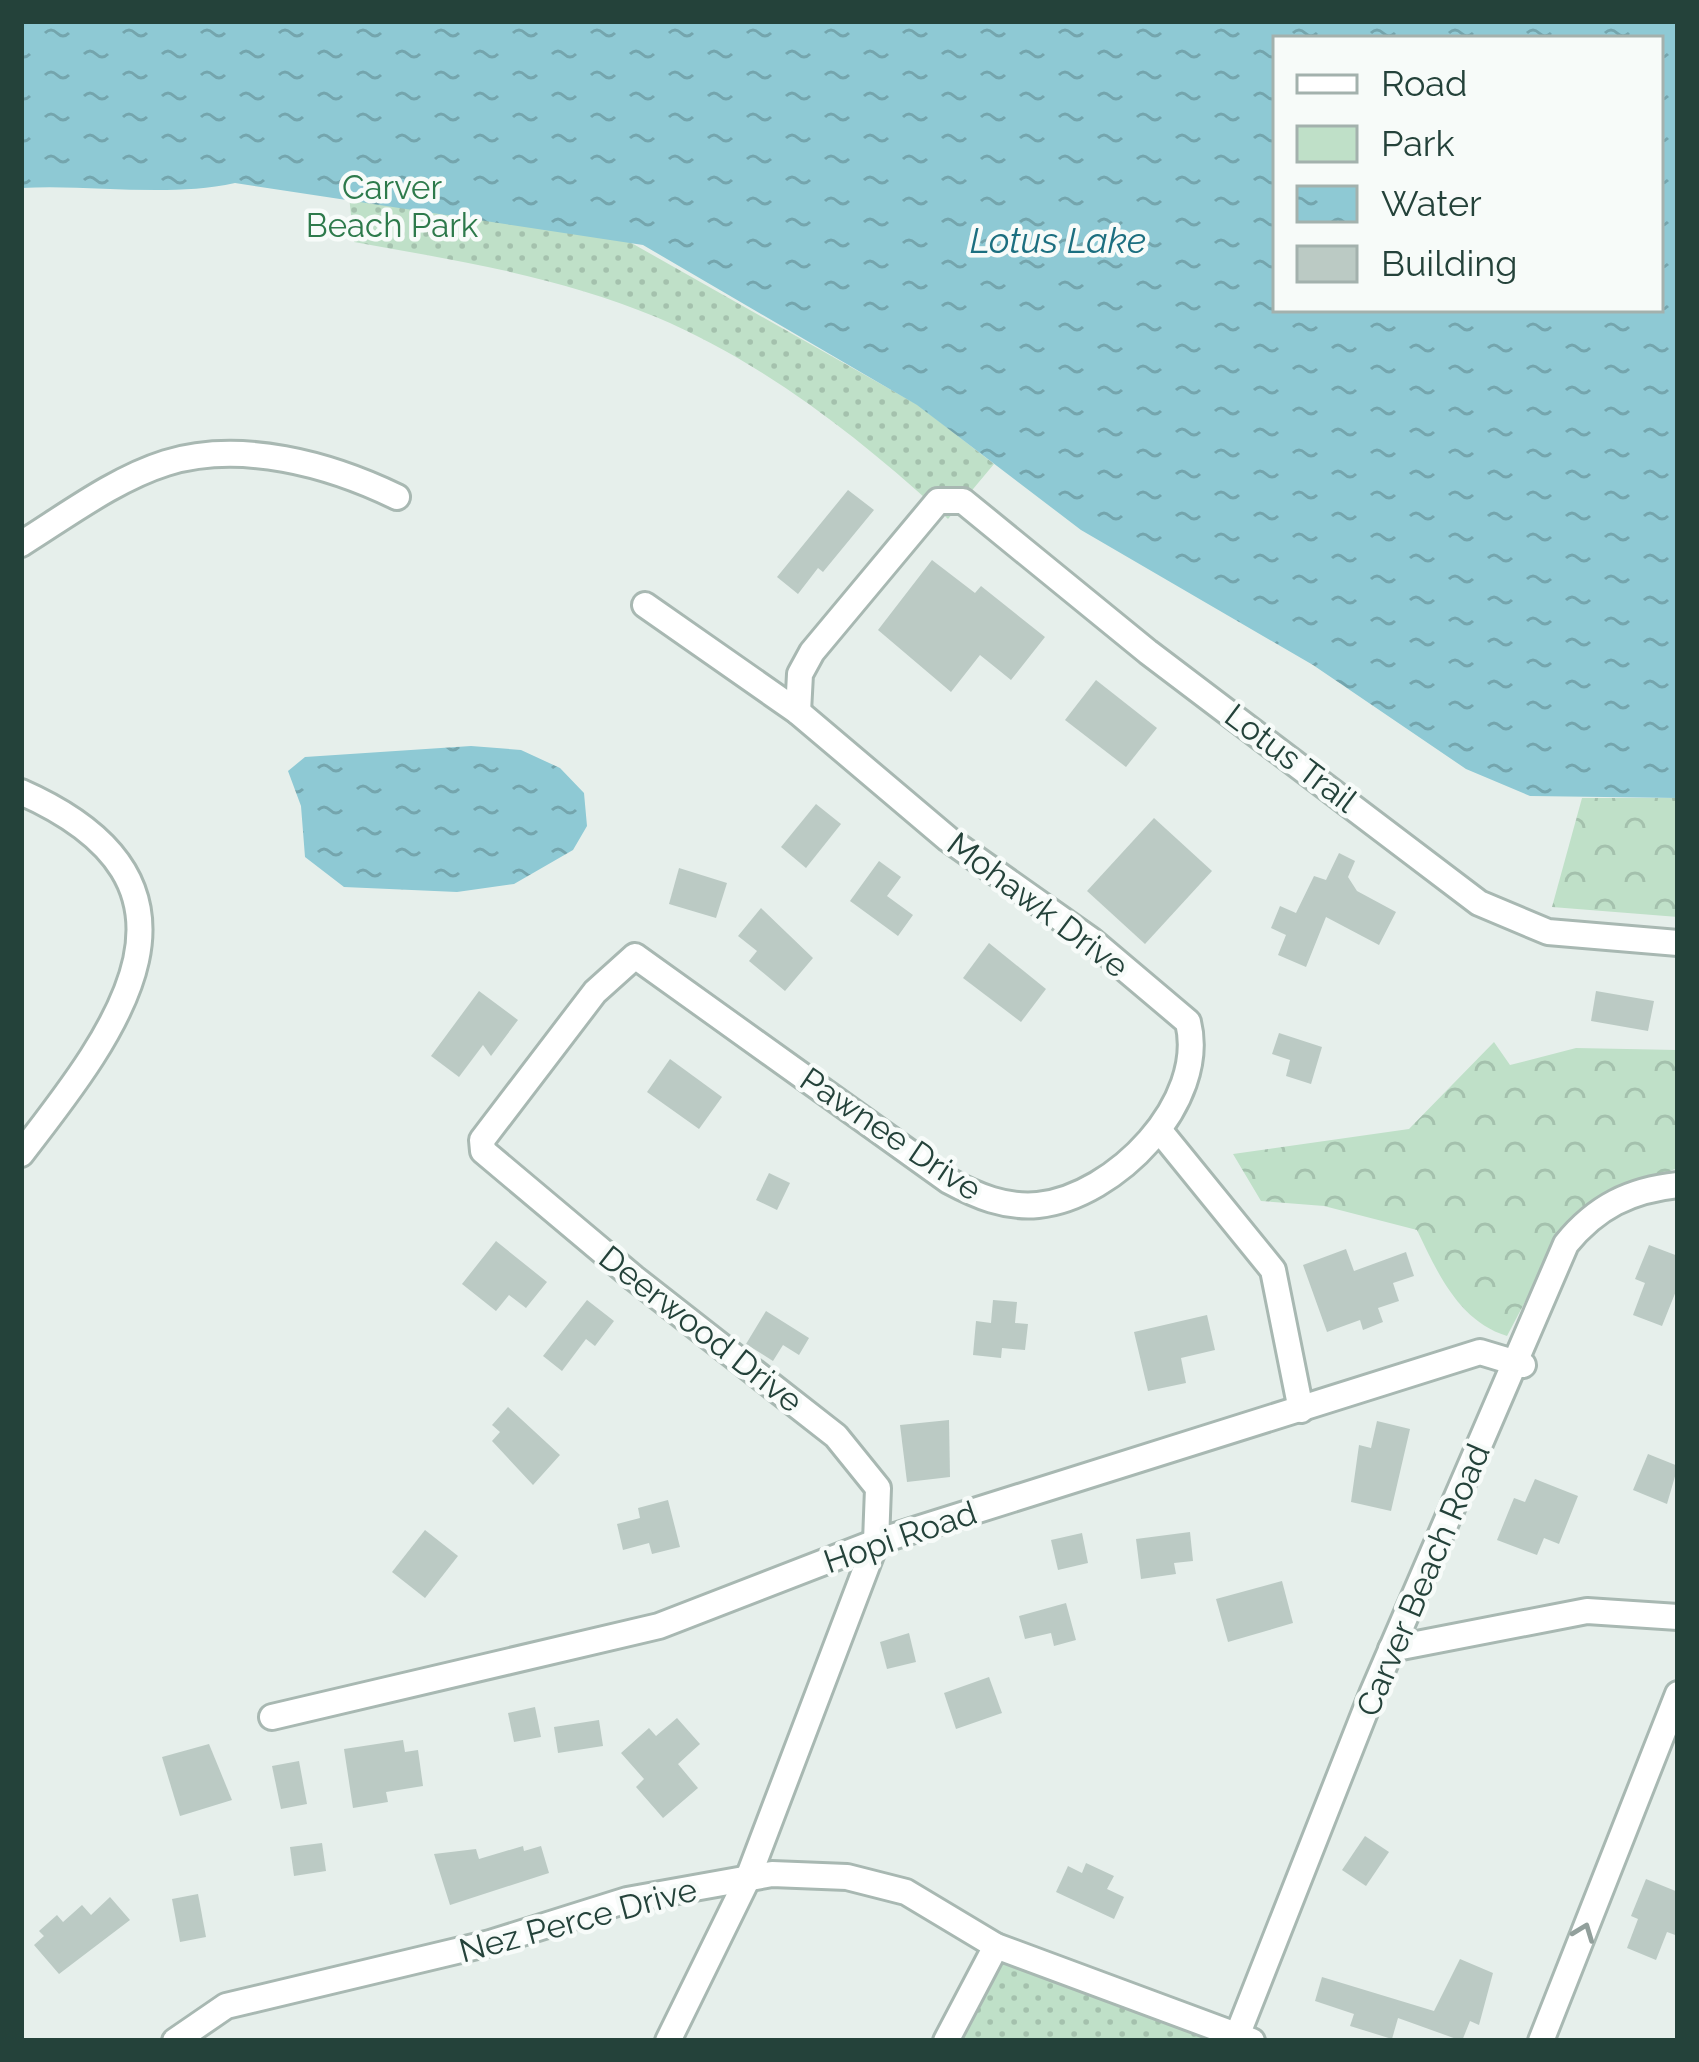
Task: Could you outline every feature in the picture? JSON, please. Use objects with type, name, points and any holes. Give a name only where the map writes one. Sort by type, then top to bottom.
[{"type":"street","points":[[21,544],[165,463],[231,453],[358,478],[398,497]]},
{"type":"street","name":"Lotus Trail","points":[[798,712],[800,674],[812,652],[938,501],[975,506],[1148,652],[1479,903],[1548,932],[1678,943]]},
{"type":"street","points":[[645,605],[798,712]]},
{"type":"street","name":"Mohawk Drive","points":[[798,712],[948,839],[1091,940],[1188,1022],[1193,1042],[1183,1092],[1160,1131]]},
{"type":"street","points":[[21,792],[69,813],[122,867],[144,924],[133,980],[96,1058],[21,1154]]},
{"type":"street","name":"Pawnee Drive","points":[[482,1140],[595,992],[635,956],[949,1181],[985,1201],[1038,1205],[1090,1188],[1160,1131]]},
{"type":"street","points":[[1160,1131],[1273,1270],[1301,1409]]},
{"type":"street","name":"Deerwood Drive","points":[[482,1140],[483,1150],[634,1278],[836,1436],[878,1488],[876,1542]]},
{"type":"street","name":"Carver Beach Road","points":[[1241,2039],[1391,1649],[1520,1364],[1549,1278],[1590,1215],[1612,1202],[1678,1185]]},
{"type":"street","name":"Hopi Road","points":[[272,1717],[659,1626],[876,1542],[1480,1352],[1520,1364]]},
{"type":"street","points":[[668,2041],[748,1878],[876,1542]]},
{"type":"street","points":[[1391,1649],[1587,1611],[1678,1617]]},
{"type":"street","points":[[1541,2041],[1678,1694]]},
{"type":"street","name":"Nez Perce Drive","points":[[175,2041],[226,2006],[490,1943],[627,1900],[748,1878],[847,1876],[906,1892],[996,1946],[1241,2039]]},
{"type":"street","points":[[946,2041],[996,1946]]},
{"type":"green space","name":"Carver Beach Park","points":[[347,178],[612,232],[918,405],[994,464],[948,519],[882,461],[774,380],[656,317],[545,280],[354,242]]},
{"type":"green space","points":[[1582,798],[1678,798],[1678,917],[1552,907]]},
{"type":"green space","points":[[1494,1042],[1510,1065],[1576,1048],[1678,1050],[1678,1168],[1597,1197],[1553,1249],[1507,1336],[1463,1307],[1442,1279],[1417,1230],[1324,1206],[1261,1201],[1233,1154],[1409,1129]]},
{"type":"green space","points":[[996,1946],[1235,2041],[946,2041]]},
{"type":"water","name":"Lotus Lake","points":[[21,21],[1678,21],[1678,798],[1530,796],[1466,769],[1313,665],[1081,530],[917,405],[643,245],[235,183],[182,190],[21,188]]},
{"type":"water","points":[[471,746],[521,750],[560,768],[584,793],[587,826],[573,850],[514,884],[457,892],[344,887],[305,857],[301,806],[288,771],[305,757]]},
{"type":"building","points":[[848,490],[874,510],[823,572],[818,568],[798,594],[777,577]]},
{"type":"building","points":[[932,560],[975,593],[981,586],[1045,637],[1011,680],[980,655],[951,692],[878,630]]},
{"type":"building","points":[[1096,680],[1157,728],[1126,767],[1065,720]]},
{"type":"building","points":[[816,804],[841,824],[806,868],[781,847]]},
{"type":"building","points":[[1154,818],[1212,871],[1145,944],[1087,891]]},
{"type":"building","points":[[1339,853],[1355,861],[1348,877],[1357,891],[1396,912],[1379,945],[1326,917],[1306,967],[1278,955],[1286,935],[1271,928],[1280,906],[1296,913],[1314,876],[1326,880]]},
{"type":"building","points":[[879,861],[901,877],[887,896],[913,915],[898,936],[850,901]]},
{"type":"building","points":[[679,868],[727,883],[716,918],[669,904]]},
{"type":"building","points":[[761,908],[813,958],[785,991],[749,961],[757,951],[738,936]]},
{"type":"building","points":[[989,943],[1046,989],[1021,1022],[963,978]]},
{"type":"building","points":[[479,991],[518,1020],[491,1056],[483,1045],[459,1077],[431,1056]]},
{"type":"building","points":[[1596,991],[1654,1001],[1648,1031],[1591,1021]]},
{"type":"building","points":[[1279,1033],[1322,1047],[1311,1084],[1286,1076],[1290,1060],[1272,1054]]},
{"type":"building","points":[[670,1059],[722,1097],[699,1129],[647,1092]]},
{"type":"building","points":[[769,1173],[790,1183],[777,1210],[756,1200]]},
{"type":"building","points":[[496,1241],[547,1282],[526,1308],[509,1295],[496,1311],[462,1284]]},
{"type":"building","points":[[1649,1245],[1678,1256],[1678,1286],[1662,1326],[1633,1315],[1645,1283],[1635,1279]]},
{"type":"building","points":[[1346,1249],[1354,1271],[1406,1252],[1414,1276],[1393,1283],[1399,1301],[1378,1308],[1383,1322],[1363,1330],[1360,1320],[1327,1332],[1303,1265]]},
{"type":"building","points":[[587,1300],[614,1321],[595,1346],[586,1339],[562,1371],[543,1356]]},
{"type":"building","points":[[993,1300],[1017,1302],[1015,1323],[1028,1324],[1025,1350],[1002,1348],[1001,1358],[973,1355],[976,1321],[991,1323]]},
{"type":"building","points":[[766,1311],[809,1338],[799,1355],[783,1345],[773,1361],[746,1344]]},
{"type":"building","points":[[1207,1315],[1215,1350],[1181,1358],[1186,1383],[1148,1391],[1134,1332]]},
{"type":"building","points":[[508,1407],[560,1455],[533,1485],[492,1441],[500,1432],[492,1425]]},
{"type":"building","points":[[949,1420],[950,1477],[907,1482],[900,1425]]},
{"type":"building","points":[[1377,1421],[1410,1429],[1391,1511],[1351,1502],[1359,1445],[1371,1448]]},
{"type":"building","points":[[1648,1454],[1678,1466],[1667,1504],[1633,1490]]},
{"type":"building","points":[[1535,1479],[1578,1496],[1559,1544],[1544,1538],[1537,1555],[1497,1540],[1514,1498],[1525,1502]]},
{"type":"building","points":[[668,1500],[680,1547],[652,1554],[649,1543],[623,1550],[617,1524],[640,1518],[638,1508]]},
{"type":"building","points":[[425,1530],[458,1556],[425,1598],[392,1572]]},
{"type":"building","points":[[1190,1532],[1193,1561],[1174,1563],[1176,1574],[1141,1579],[1136,1539]]},
{"type":"building","points":[[1082,1533],[1088,1563],[1058,1570],[1051,1540]]},
{"type":"building","points":[[1282,1581],[1293,1623],[1228,1642],[1216,1599]]},
{"type":"building","points":[[1066,1603],[1076,1640],[1054,1646],[1051,1633],[1025,1639],[1019,1616]]},
{"type":"building","points":[[909,1633],[916,1662],[887,1669],[880,1642]]},
{"type":"building","points":[[989,1677],[1002,1713],[956,1729],[944,1693]]},
{"type":"building","points":[[535,1707],[541,1737],[514,1742],[508,1713]]},
{"type":"building","points":[[677,1718],[700,1744],[678,1764],[698,1788],[663,1818],[636,1787],[644,1779],[621,1753],[649,1728],[656,1736]]},
{"type":"building","points":[[599,1720],[603,1746],[558,1753],[554,1727]]},
{"type":"building","points":[[403,1740],[405,1752],[418,1750],[423,1786],[386,1792],[388,1802],[353,1808],[344,1749]]},
{"type":"building","points":[[209,1744],[232,1800],[180,1816],[162,1757]]},
{"type":"building","points":[[299,1761],[307,1804],[281,1809],[272,1766]]},
{"type":"building","points":[[1365,1836],[1389,1852],[1366,1886],[1342,1870]]},
{"type":"building","points":[[322,1843],[326,1871],[294,1876],[290,1847]]},
{"type":"building","points":[[523,1846],[524,1851],[541,1846],[549,1873],[450,1905],[434,1854],[476,1849],[479,1859]]},
{"type":"building","points":[[1086,1863],[1114,1876],[1107,1889],[1124,1897],[1114,1919],[1056,1892],[1068,1866],[1082,1873]]},
{"type":"building","points":[[1646,1879],[1678,1892],[1678,1936],[1667,1932],[1656,1960],[1627,1948],[1638,1919],[1631,1916]]},
{"type":"building","points":[[198,1894],[206,1937],[180,1942],[172,1899]]},
{"type":"building","points":[[110,1897],[130,1920],[59,1974],[34,1945],[44,1936],[39,1931],[57,1915],[63,1922],[82,1905],[91,1915]]},
{"type":"building","points":[[1460,1959],[1493,1973],[1479,2025],[1470,2021],[1462,2041],[1398,2018],[1392,2039],[1350,2026],[1354,2014],[1315,2001],[1322,1977],[1434,2011]]}]
